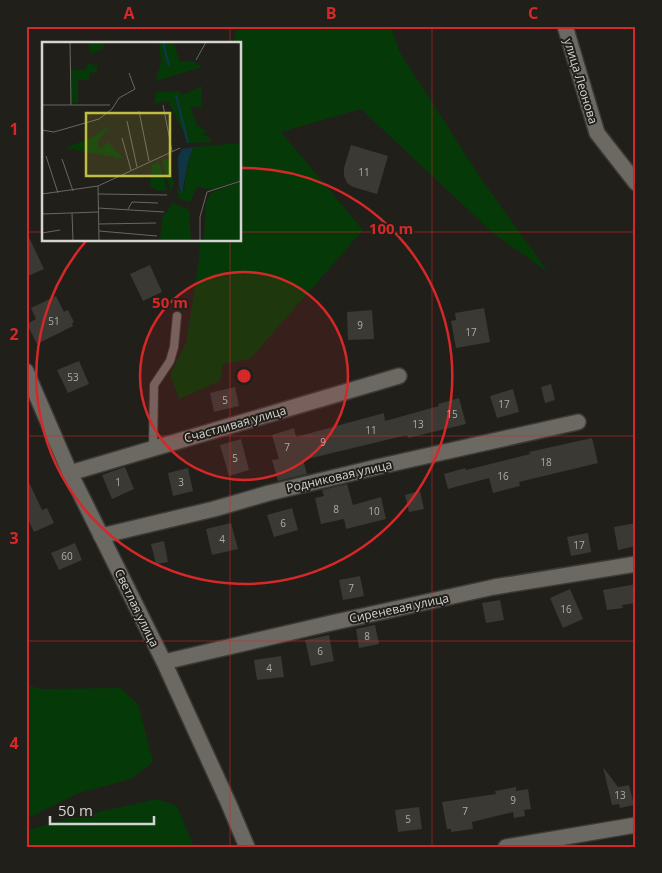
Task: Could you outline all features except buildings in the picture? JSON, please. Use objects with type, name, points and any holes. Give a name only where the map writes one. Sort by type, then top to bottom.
[{"type":"street","name":"улица Леонова","points":[[565,26],[597,132],[636,183]]},
{"type":"street","name":"Светлая улица","points":[[26,371],[70,473],[164,662],[247,847]]},
{"type":"street","name":"Счастливая улица","points":[[70,473],[399,376]]},
{"type":"street","name":"Родниковая улица","points":[[101,536],[214,509],[269,493],[578,422]]},
{"type":"street","name":"Сиреневая улица","points":[[164,662],[330,622],[494,587],[636,564]]},
{"type":"street","points":[[506,847],[636,825]]},
{"type":"lane","points":[[153,448],[154,385],[170,361],[174,347],[177,316]]},
{"type":"green space","points":[[237,26],[391,26],[399,51],[482,180],[548,272],[494,234],[361,109],[281,132],[363,230],[250,359],[223,364],[220,381],[179,399],[170,374],[186,343],[199,261],[200,241],[241,241],[241,42],[233,42]]},
{"type":"green space","points":[[26,685],[42,689],[120,688],[138,704],[153,762],[131,779],[79,793],[26,819]]},
{"type":"green space","points":[[157,799],[177,806],[194,847],[26,847],[26,831],[59,821]]}]
